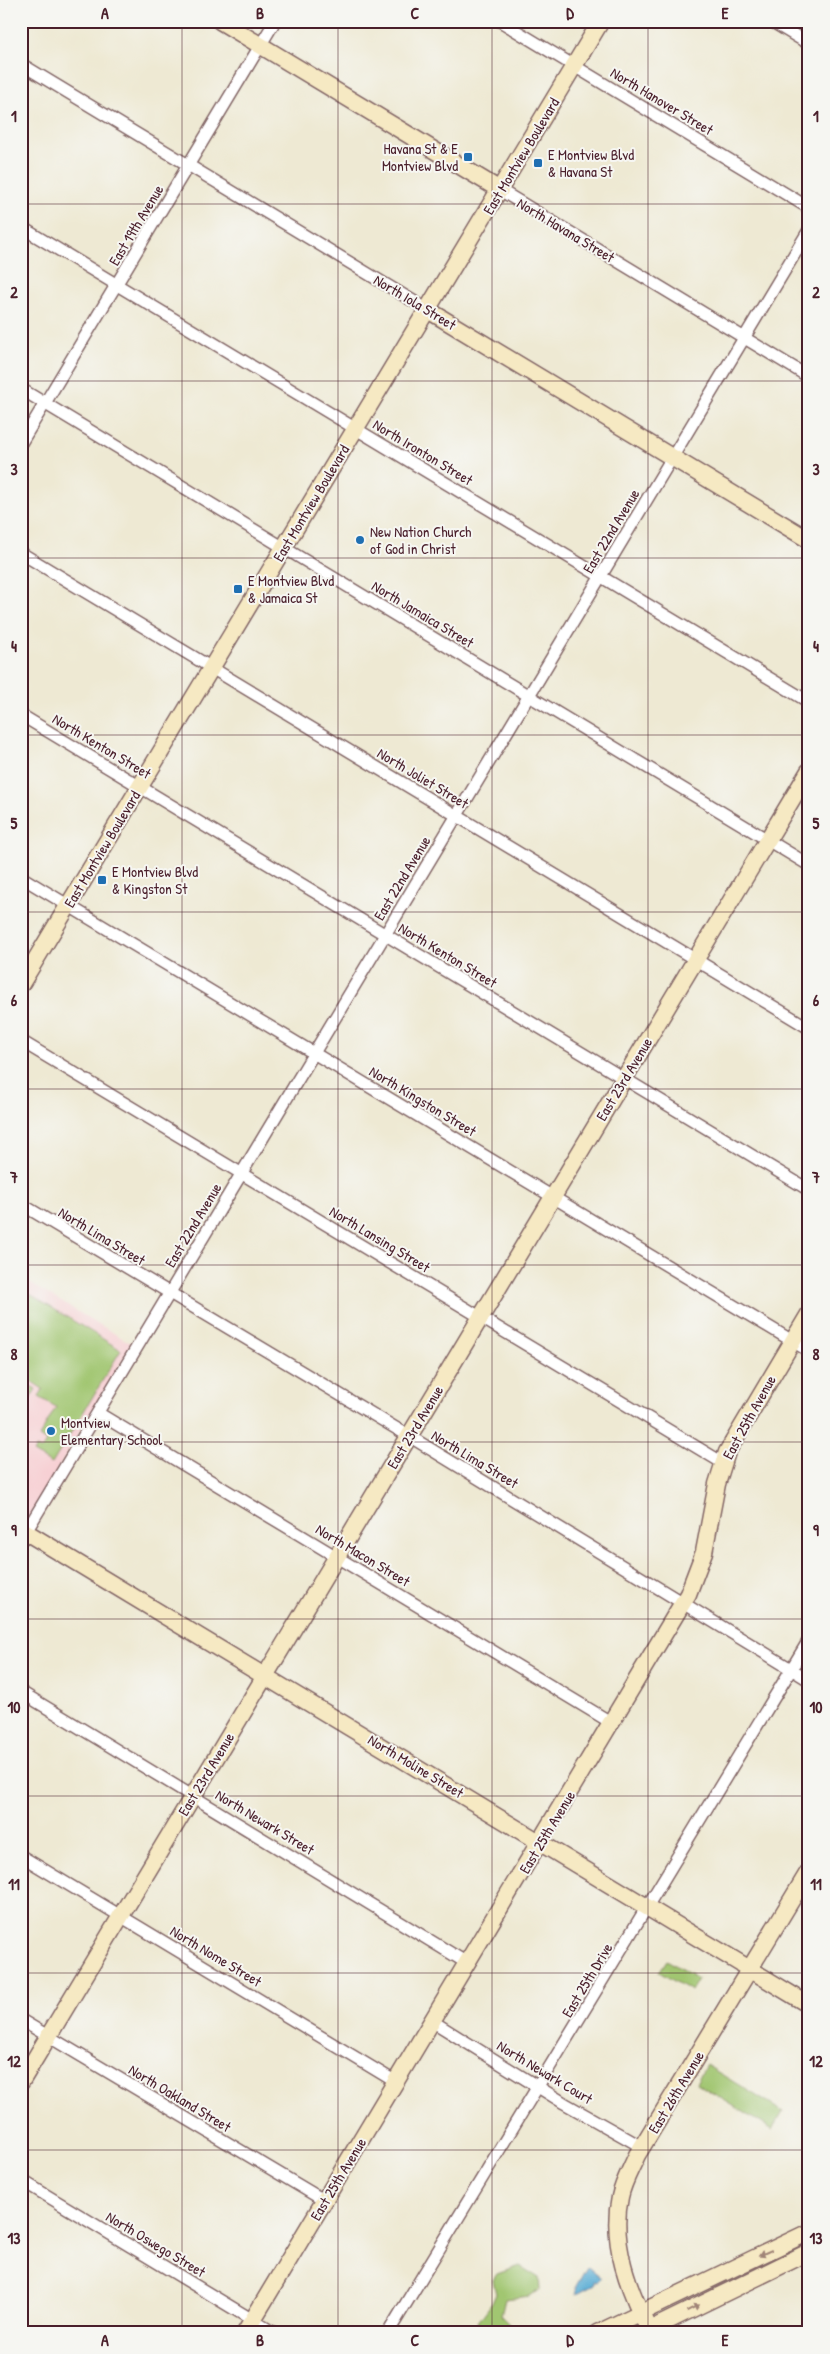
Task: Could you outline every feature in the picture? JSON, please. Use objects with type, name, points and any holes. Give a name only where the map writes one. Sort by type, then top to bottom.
[{"type":"street","name":"North Havana Street","points":[[220,21],[809,377]]},
{"type":"street","name":"East 19th Avenue","points":[[21,443],[275,21]]},
{"type":"street","name":"North Hanover Street","points":[[500,21],[809,208]]},
{"type":"street","name":"East Montview Boulevard","points":[[21,984],[601,21]]},
{"type":"street","points":[[771,21],[809,44]]},
{"type":"street","name":"North Iola Street","points":[[21,64],[809,540]]},
{"type":"street","name":"North Ironton Street","points":[[21,227],[809,702]]},
{"type":"street","name":"East 22nd Avenue","points":[[23,1534],[98,1413],[809,230]]},
{"type":"street","name":"North Jamaica Street","points":[[21,389],[809,865]]},
{"type":"street","name":"North Joliet Street","points":[[21,553],[809,1028]]},
{"type":"street","name":"North Kenton Street","points":[[21,715],[809,1190]]},
{"type":"street","name":"East 23rd Avenue","points":[[21,2082],[809,771]]},
{"type":"street","name":"North Kingston Street","points":[[21,877],[809,1351]]},
{"type":"street","name":"North Lansing Street","points":[[21,1041],[723,1463]]},
{"type":"street","name":"North Lima Street","points":[[21,1204],[409,1436],[809,1680]]},
{"type":"street","name":"East 25th Avenue","points":[[249,2326],[683,1603],[697,1574],[704,1552],[723,1463],[733,1441],[809,1314]]},
{"type":"street","name":"North Macon Street","points":[[98,1413],[612,1723]]},
{"type":"street","name":"North Moline Street","points":[[23,1534],[266,1676],[809,2005]]},
{"type":"street","name":"East 25th Drive","points":[[388,2333],[809,1640]]},
{"type":"street","name":"North Newark Street","points":[[21,1692],[468,1963]]},
{"type":"street","name":"North Nome Street","points":[[21,1856],[396,2082]]},
{"type":"street","name":"East 26th Avenue","points":[[646,2331],[622,2263],[618,2221],[620,2198],[624,2186],[642,2148],[809,1871]]},
{"type":"street","name":"North Oakland Street","points":[[21,2020],[324,2201]]},
{"type":"street","name":"North Newark Court","points":[[432,2021],[642,2148]]},
{"type":"street","name":"North Oswego Street","points":[[21,2180],[249,2326],[274,2333]]},
{"type":"street","points":[[598,2333],[640,2311],[809,2232]]},
{"type":"street","points":[[646,2331],[809,2252]]},
{"type":"shaded area","name":"Montview Elementary School","points":[[21,1278],[132,1344],[27,1521],[21,1518]]},
{"type":"green space","name":"Montview Elementary School","points":[[21,1289],[121,1350],[52,1464],[33,1453],[36,1448],[41,1450],[46,1442],[39,1437],[56,1407],[39,1397],[43,1389],[26,1378],[23,1382],[36,1389],[21,1414]]},
{"type":"green space","points":[[667,1960],[698,1979],[691,1991],[659,1972]]},
{"type":"green space","points":[[706,2065],[783,2112],[773,2130],[696,2083]]},
{"type":"green space","points":[[520,2266],[539,2278],[540,2289],[530,2296],[505,2299],[501,2316],[512,2327],[514,2333],[487,2333],[478,2322],[492,2303],[496,2294],[493,2280],[497,2274]]},
{"type":"water","points":[[587,2267],[601,2279],[597,2282],[594,2281],[594,2285],[577,2294],[576,2286]]},
{"type":"place","name":"Havana St & E Montview Blvd","points":[[468,157]]},
{"type":"place","name":"E Montview Blvd & Havana St","points":[[538,163]]},
{"type":"place","name":"New Nation Church of God in Christ","points":[[360,540]]},
{"type":"place","name":"E Montview Blvd & Jamaica St","points":[[238,589]]},
{"type":"place","name":"E Montview Blvd & Kingston St","points":[[102,880]]},
{"type":"place","name":"Montview Elementary School","points":[[51,1431]]}]
